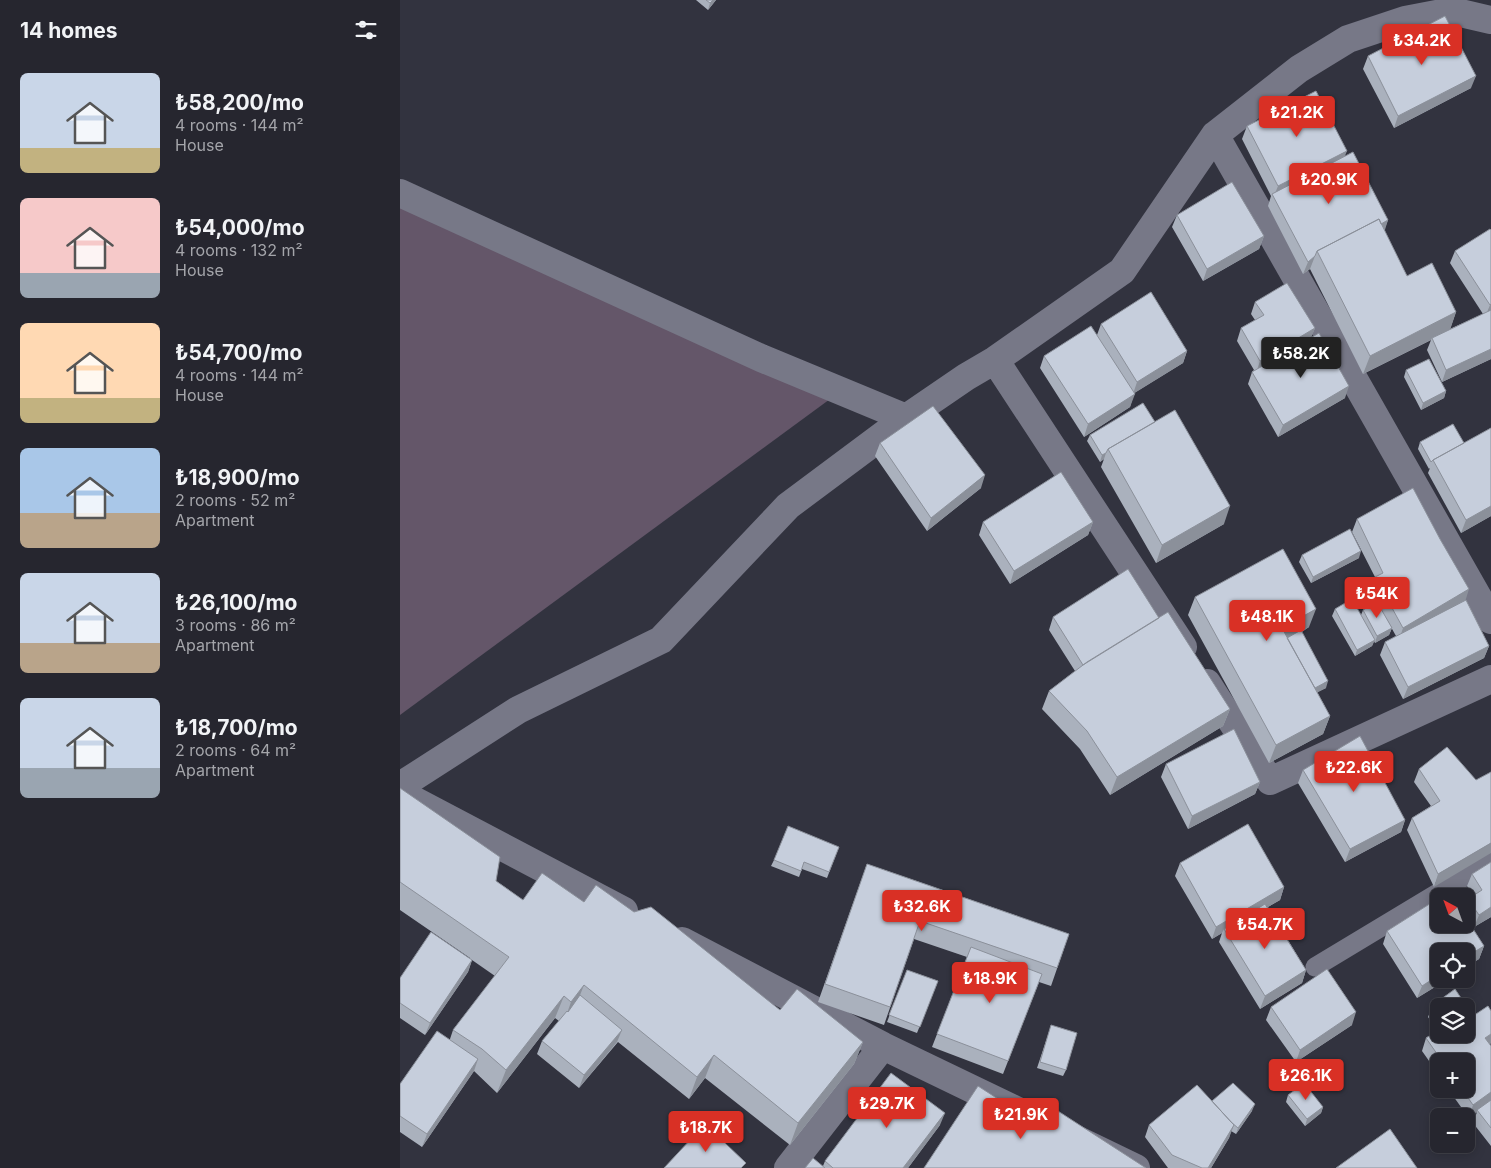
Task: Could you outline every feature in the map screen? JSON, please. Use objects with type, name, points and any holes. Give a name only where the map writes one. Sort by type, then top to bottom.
[{"type":"street","points":[[400,786],[518,710],[662,640],[788,506],[906,418],[994,360],[1122,271],[1215,136],[1299,69],[1348,39],[1405,20],[1452,11],[1491,20]]},
{"type":"street","points":[[1215,136],[1491,620]]},
{"type":"street","points":[[400,193],[761,358],[906,418]]},
{"type":"street","points":[[994,360],[1270,781],[1491,679]]},
{"type":"street","points":[[400,793],[883,1046],[1136,1168]]},
{"type":"street","points":[[788,1168],[883,1046]]},
{"type":"lane","points":[[1315,967],[1491,862]]},
{"type":"shaded area","points":[[400,202],[841,391],[400,715]]},
{"type":"building","points":[[1445,16],[1476,76],[1398,116],[1368,56]]},
{"type":"building","points":[[1316,91],[1347,151],[1278,186],[1247,126]]},
{"type":"building","points":[[1353,152],[1388,220],[1381,224],[1379,219],[1317,251],[1315,256],[1308,262],[1272,194]]},
{"type":"building","points":[[1232,182],[1264,236],[1207,269],[1177,215]]},
{"type":"building","points":[[1379,219],[1407,276],[1432,263],[1456,312],[1370,356],[1317,251]]},
{"type":"building","points":[[1490,229],[1491,304],[1490,305],[1455,251]]},
{"type":"building","points":[[1287,283],[1315,328],[1260,361],[1241,328],[1264,315],[1255,302]]},
{"type":"building","points":[[1151,292],[1187,351],[1137,382],[1101,324]]},
{"type":"building","points":[[1491,310],[1491,349],[1446,370],[1432,338]]},
{"type":"building","points":[[1091,326],[1135,394],[1088,424],[1044,356]]},
{"type":"building","points":[[1319,333],[1349,386],[1283,425],[1252,372]]},
{"type":"building","points":[[1429,359],[1446,391],[1423,403],[1406,370]]},
{"type":"building","points":[[1143,403],[1155,422],[1108,449],[1102,455],[1090,435]]},
{"type":"building","points":[[933,406],[985,475],[931,518],[880,443]]},
{"type":"building","points":[[1175,410],[1230,506],[1162,545],[1108,449]]},
{"type":"building","points":[[1453,424],[1464,443],[1431,462],[1420,442]]},
{"type":"building","points":[[1491,428],[1491,506],[1466,520],[1433,460]]},
{"type":"building","points":[[1061,472],[1093,522],[1014,571],[983,522]]},
{"type":"building","points":[[1413,488],[1469,589],[1403,628],[1375,577],[1383,573],[1357,519]]},
{"type":"building","points":[[1350,529],[1361,551],[1313,577],[1302,555]]},
{"type":"building","points":[[1283,549],[1316,609],[1282,628],[1330,716],[1276,745],[1195,597]]},
{"type":"building","points":[[1128,569],[1159,618],[1083,665],[1053,617]]},
{"type":"building","points":[[1352,599],[1375,640],[1357,650],[1335,609]]},
{"type":"building","points":[[1466,600],[1489,646],[1408,687],[1385,642]]},
{"type":"building","points":[[1377,602],[1392,628],[1377,636],[1363,610]]},
{"type":"building","points":[[1168,612],[1230,709],[1117,777],[1087,731],[1049,691],[1087,662]]},
{"type":"building","points":[[1301,630],[1328,681],[1315,688],[1287,638]]},
{"type":"building","points":[[1234,729],[1260,782],[1192,816],[1166,764]]},
{"type":"building","points":[[1360,736],[1405,820],[1350,849],[1303,770]]},
{"type":"building","points":[[1447,747],[1476,780],[1491,772],[1491,843],[1438,874],[1412,818],[1440,801],[1419,769]]},
{"type":"building","points":[[400,788],[500,857],[496,881],[523,900],[542,873],[584,902],[596,885],[634,912],[651,907],[780,1010],[797,989],[863,1042],[798,1123],[714,1055],[697,1077],[584,985],[571,1002],[564,996],[506,1070],[482,1049],[453,1030],[509,957],[400,882]]},
{"type":"building","points":[[1248,824],[1284,887],[1216,927],[1180,863]]},
{"type":"building","points":[[788,826],[839,847],[829,872],[804,862],[801,871],[774,860]]},
{"type":"building","points":[[1491,862],[1491,907],[1479,915],[1475,909],[1475,894],[1482,890],[1472,874]]},
{"type":"building","points":[[867,864],[1069,934],[1057,968],[920,921],[890,1007],[825,984]]},
{"type":"building","points":[[1265,904],[1306,970],[1265,996],[1224,929]]},
{"type":"building","points":[[1430,904],[1430,933],[1475,932],[1484,946],[1475,952],[1475,943],[1430,943],[1430,981],[1422,986],[1387,931]]},
{"type":"building","points":[[431,932],[472,960],[430,1023],[400,1003],[400,978]]},
{"type":"building","points":[[971,947],[1042,974],[1008,1061],[937,1034]]},
{"type":"building","points":[[1327,969],[1356,1012],[1300,1050],[1271,1007]]},
{"type":"building","points":[[907,970],[938,981],[920,1027],[889,1015]]},
{"type":"building","points":[[1455,989],[1461,998],[1443,998]]},
{"type":"building","points":[[580,995],[622,1030],[584,1075],[542,1041],[568,1012]]},
{"type":"building","points":[[1488,1006],[1491,1011],[1491,1034],[1485,1038],[1491,1046],[1491,1092],[1473,1105],[1468,1098],[1475,1098],[1475,1053],[1436,1053],[1426,1038],[1430,1036],[1430,1043],[1475,1043],[1475,1015]]},
{"type":"building","points":[[1051,1025],[1077,1033],[1066,1070],[1040,1062]]},
{"type":"building","points":[[437,1031],[478,1059],[427,1134],[400,1116],[400,1084]]},
{"type":"building","points":[[891,1073],[945,1113],[903,1168],[833,1168],[825,1161]]},
{"type":"building","points":[[1233,1083],[1255,1104],[1238,1128],[1212,1101]]},
{"type":"building","points":[[1304,1083],[1323,1107],[1307,1119],[1288,1095]]},
{"type":"building","points":[[1197,1085],[1234,1125],[1208,1168],[1202,1168],[1172,1155],[1149,1125]]},
{"type":"building","points":[[978,1086],[1032,1121],[1044,1102],[1146,1168],[924,1168]]},
{"type":"building","points":[[1491,1100],[1491,1128],[1477,1110]]},
{"type":"building","points":[[705,1124],[746,1163],[741,1168],[664,1168]]},
{"type":"building","points":[[1390,1129],[1417,1168],[1336,1168]]},
{"type":"building","points":[[813,1158],[825,1168],[805,1168]]}]
